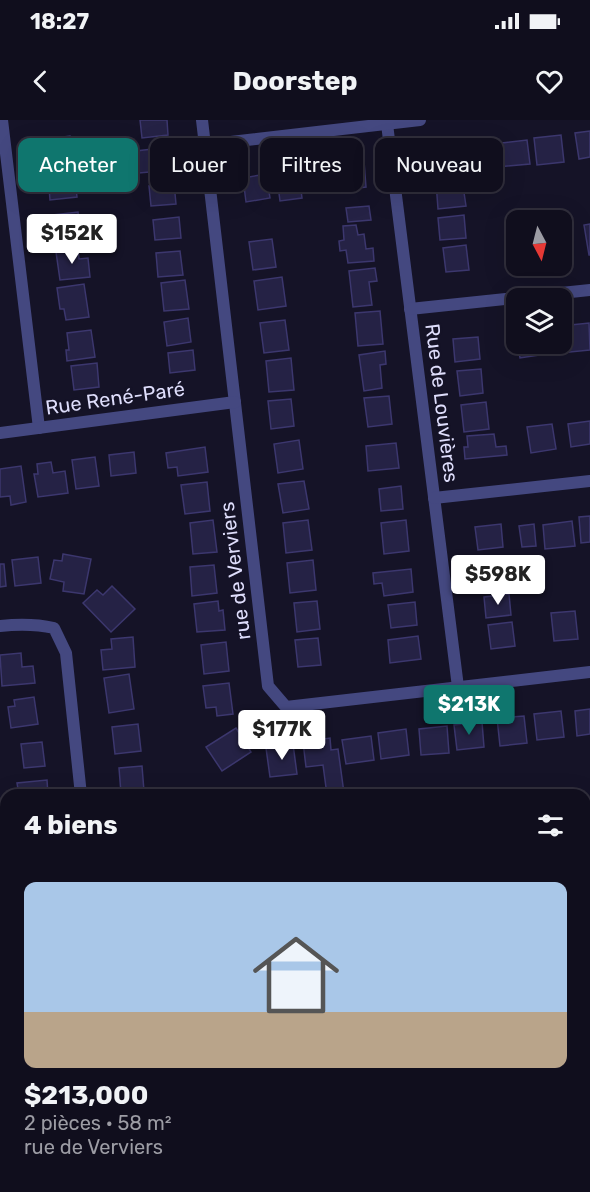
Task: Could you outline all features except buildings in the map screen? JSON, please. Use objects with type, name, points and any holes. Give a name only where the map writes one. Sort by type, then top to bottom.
[{"type":"street","points":[[2,120],[39,428]]},
{"type":"street","name":"rue de Verviers","points":[[202,120],[204,138]]},
{"type":"street","points":[[248,140],[420,120]]},
{"type":"street","name":"Rue de Louvières","points":[[387,124],[458,687]]},
{"type":"street","name":"rue de Verviers","points":[[210,192],[268,686],[286,707],[590,672]]},
{"type":"street","points":[[410,309],[590,290]]},
{"type":"street","name":"Rue René-Paré","points":[[0,433],[235,402]]},
{"type":"street","points":[[434,498],[590,481]]},
{"type":"street","points":[[0,626],[20,623],[54,628],[66,652],[80,789]]}]
